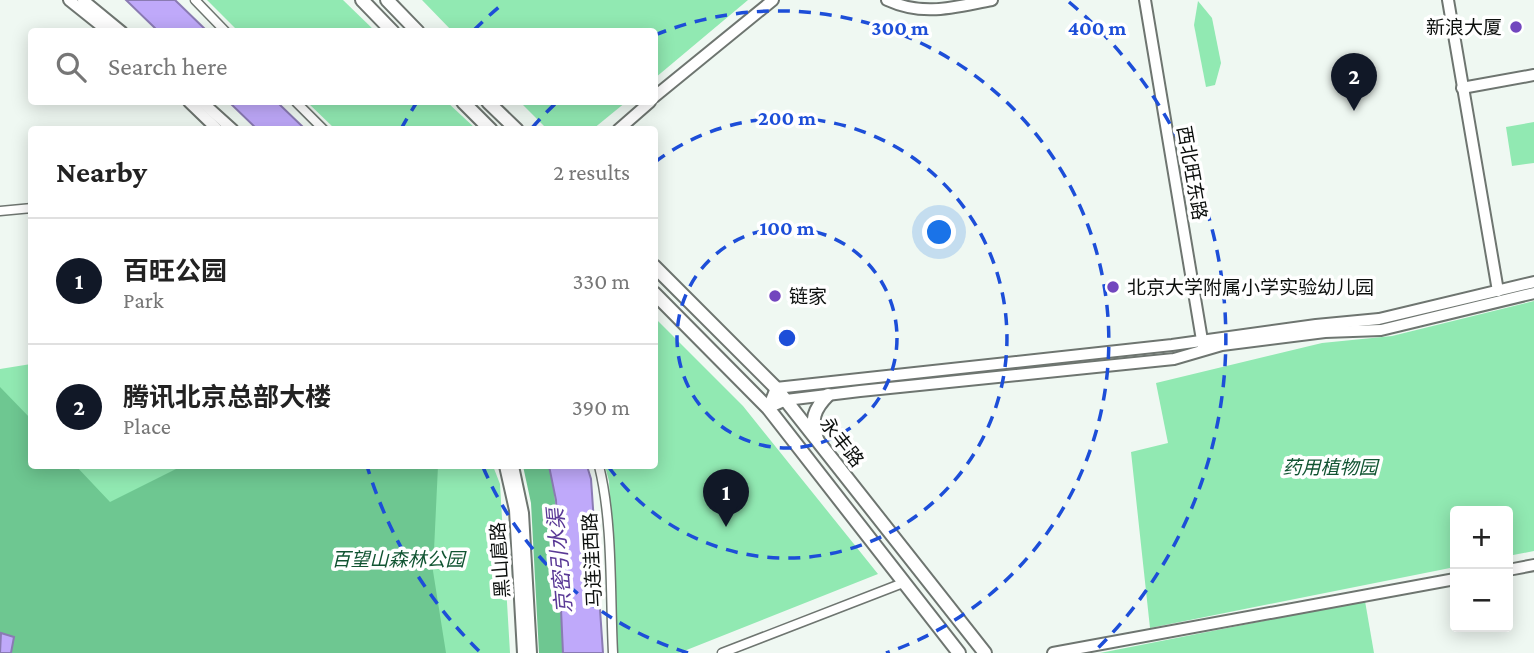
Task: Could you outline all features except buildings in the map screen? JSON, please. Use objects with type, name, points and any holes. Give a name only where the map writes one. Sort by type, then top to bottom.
[{"type":"main road","points":[[362,0],[389,28]]},
{"type":"main road","points":[[387,0],[414,28]]},
{"type":"main road","points":[[466,105],[487,126]]},
{"type":"main road","points":[[491,105],[513,126]]},
{"type":"main road","name":"永丰路","points":[[658,271],[776,388],[985,653]]},
{"type":"main road","name":"永丰路","points":[[658,297],[768,408],[959,653]]},
{"type":"main road","points":[[820,445],[812,417],[817,406],[828,395]]},
{"type":"street","points":[[69,0],[104,28]]},
{"type":"street","points":[[83,0],[117,28]]},
{"type":"street","points":[[195,0],[222,28]]},
{"type":"street","points":[[658,94],[773,0]]},
{"type":"street","points":[[887,0],[903,7],[925,11],[992,0]]},
{"type":"street","name":"西北旺东路","points":[[1144,0],[1203,346]]},
{"type":"street","points":[[1448,0],[1498,291]]},
{"type":"street","points":[[1462,88],[1534,75]]},
{"type":"street","points":[[192,105],[214,126]]},
{"type":"street","points":[[205,105],[229,126]]},
{"type":"street","points":[[299,105],[320,126]]},
{"type":"street","points":[[623,126],[647,105]]},
{"type":"street","points":[[0,211],[28,208]]},
{"type":"street","points":[[768,408],[786,400],[1174,359],[1203,346],[1379,319],[1534,282]]},
{"type":"street","points":[[768,408],[776,388],[1222,345],[1325,332],[1381,330],[1534,293]]},
{"type":"street","name":"黑山扈路","points":[[506,469],[516,520],[523,653]]},
{"type":"street","name":"黑山扈路","points":[[514,469],[523,513],[531,653]]},
{"type":"street","name":"马连洼西路","points":[[600,469],[607,525],[613,653]]},
{"type":"street","points":[[1513,569],[1534,565]]},
{"type":"street","points":[[1053,653],[1450,580]]},
{"type":"street","points":[[722,653],[903,583]]},
{"type":"green space","points":[[207,0],[343,0],[372,28],[235,28]]},
{"type":"green space","points":[[422,0],[748,0],[658,75],[658,28],[449,28]]},
{"type":"green space","points":[[1198,1],[1212,18],[1221,63],[1215,85],[1206,87],[1194,25]]},
{"type":"green space","points":[[310,105],[450,105],[473,126],[332,126]]},
{"type":"green space","points":[[523,105],[622,105],[597,126],[544,126]]},
{"type":"green space","points":[[1534,122],[1534,163],[1512,166],[1506,127]]},
{"type":"green space","name":"药用植物园","points":[[1534,301],[1534,551],[1513,555],[1513,506],[1450,506],[1450,568],[1150,628],[1131,452],[1168,443],[1156,383],[1322,343],[1392,336]]},
{"type":"green space","points":[[658,321],[743,406],[878,574],[679,653],[618,653],[609,481],[606,469],[658,469]]},
{"type":"green space","name":"百望山森林公园","points":[[28,364],[28,469],[494,469],[500,484],[510,653],[0,653],[0,369]]},
{"type":"green space","name":"百望山森林公园","points":[[0,387],[28,416],[28,469],[79,469],[110,502],[176,469],[438,469],[433,571],[446,653],[0,653]]},
{"type":"green space","points":[[524,469],[550,469],[554,483],[563,653],[539,653],[531,503]]},
{"type":"green space","points":[[1365,601],[1374,653],[1100,653]]},
{"type":"water","points":[[126,0],[175,0],[204,28],[155,28]]},
{"type":"water","points":[[232,105],[280,105],[302,126],[254,126]]},
{"type":"water","name":"京密引水渠","points":[[550,469],[588,469],[591,479],[603,653],[563,653],[556,500]]},
{"type":"water","points":[[1,633],[14,637],[11,653],[0,653]]},
{"type":"place","name":"新浪大厦","points":[[1516,27]]},
{"type":"place","name":"腾讯北京总部大楼","points":[[1354,111]]},
{"type":"place","name":"北京大学附属小学实验幼儿园","points":[[1113,287]]},
{"type":"place","name":"链家","points":[[775,296]]},
{"type":"place","name":"百旺公园","points":[[726,527]]}]
